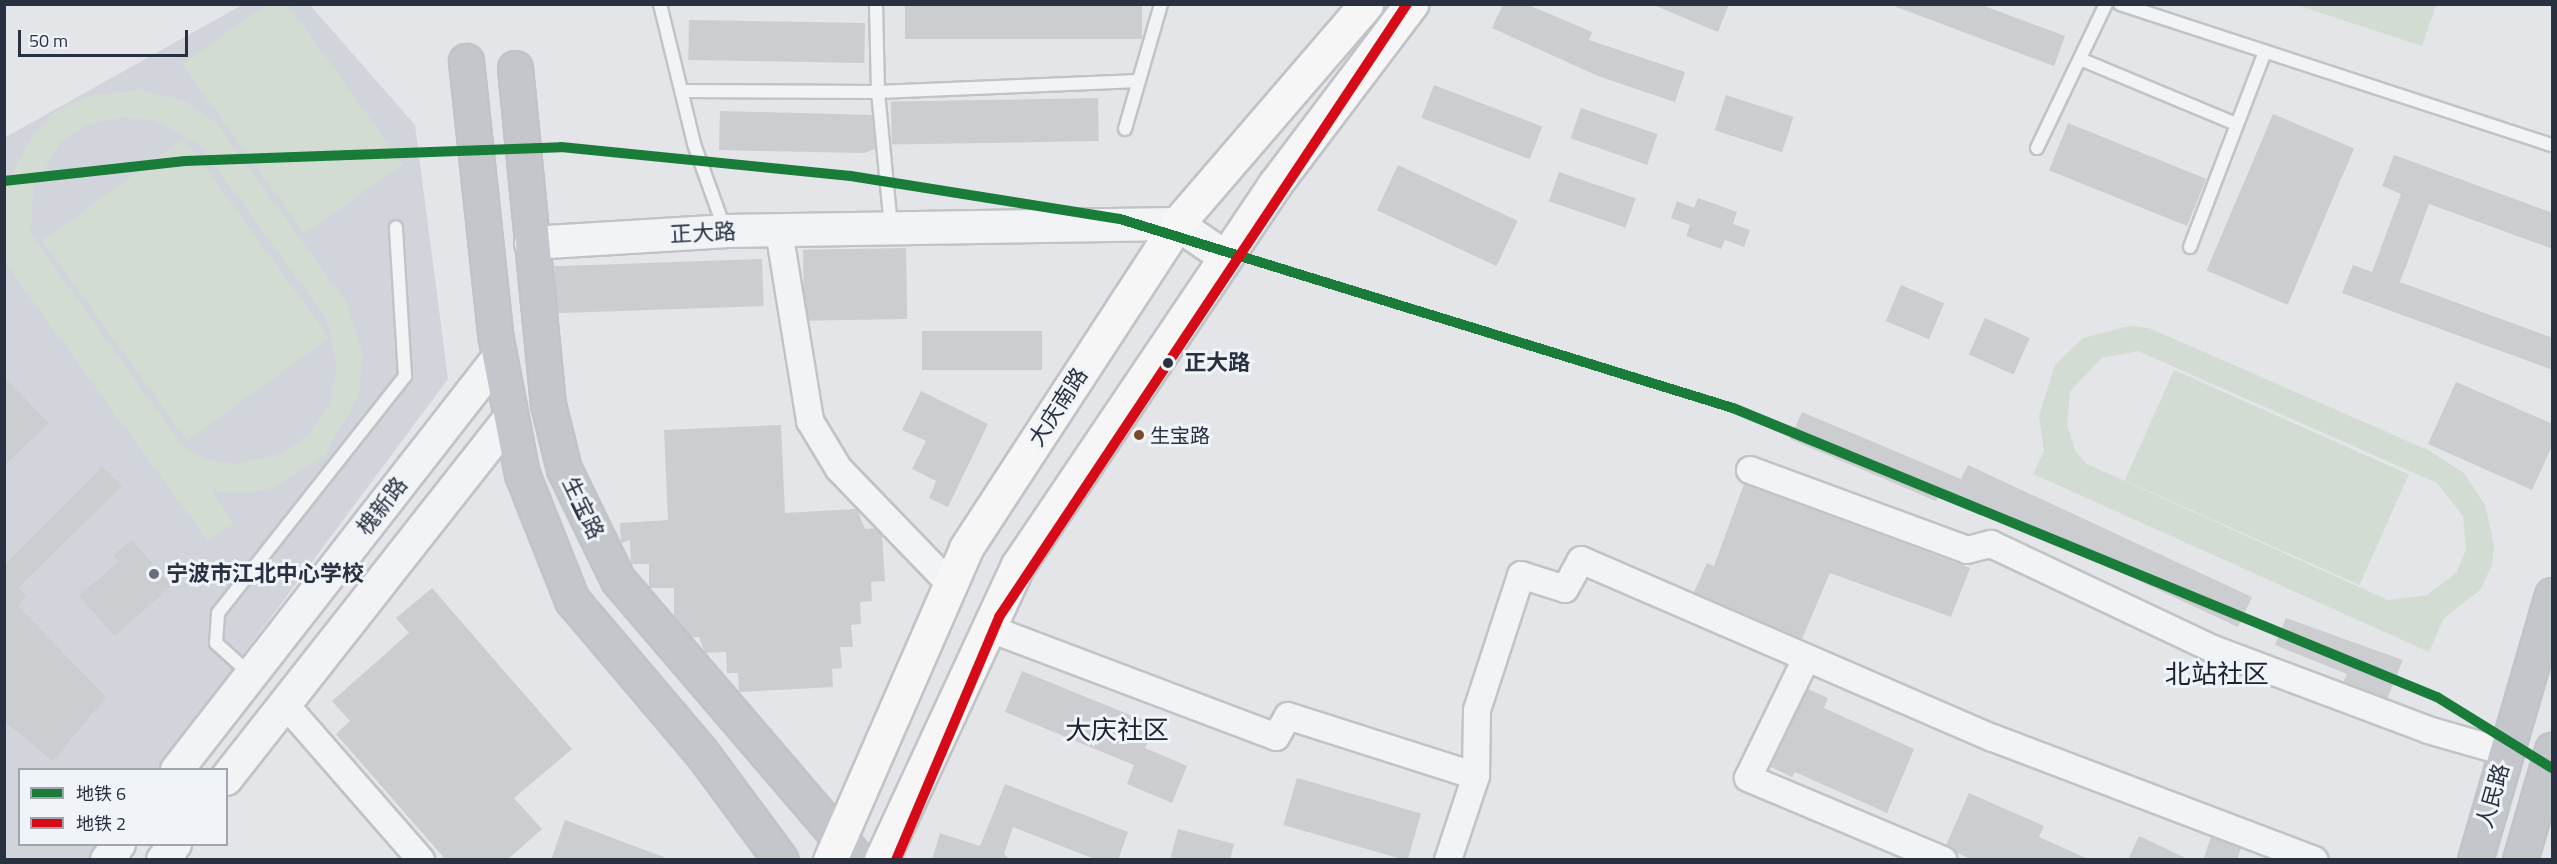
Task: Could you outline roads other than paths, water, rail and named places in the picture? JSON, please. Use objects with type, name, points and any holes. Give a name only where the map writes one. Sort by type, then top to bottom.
[{"type":"main road","name":"大庆南路","points":[[835,846],[966,548],[1177,224],[1366,4]]},
{"type":"main road","points":[[881,860],[1018,565],[1225,257],[1411,4]]},
{"type":"main road","points":[[1324,123],[1437,4]]},
{"type":"main road","name":"生宝路","points":[[466,61],[499,357],[508,422],[522,474],[572,600],[701,752],[780,860]]},
{"type":"main road","name":"生宝路","points":[[515,68],[548,404],[562,459],[618,580],[835,846],[858,860]]},
{"type":"main road","name":"人民路","points":[[2475,860],[2553,595]]},
{"type":"main road","name":"人民路","points":[[2520,860],[2553,750]]},
{"type":"street","name":"正大路","points":[[531,243],[726,231],[1177,224]]},
{"type":"street","points":[[1177,224],[1225,257]]},
{"type":"street","points":[[779,231],[810,422],[839,469],[950,584]]},
{"type":"street","name":"槐新路","points":[[179,768],[499,357]]},
{"type":"street","name":"槐新路","points":[[228,776],[508,422]]},
{"type":"street","points":[[1750,470],[1967,550],[1991,544],[2213,649],[2428,730],[2505,752]]},
{"type":"street","points":[[1448,860],[1476,776],[1477,710],[1521,575],[1565,589],[1581,560],[1993,738],[2315,860]]},
{"type":"street","points":[[988,628],[1276,737],[1288,716],[1476,776]]},
{"type":"street","points":[[1806,659],[1748,778],[1943,860]]},
{"type":"street","points":[[285,704],[421,860]]},
{"type":"street","points":[[107,860],[117,846]]},
{"type":"street","points":[[163,860],[174,846]]},
{"type":"lane","points":[[660,4],[694,144],[726,231]]},
{"type":"lane","points":[[876,4],[878,92],[891,228]]},
{"type":"lane","points":[[1125,129],[1161,4]]},
{"type":"lane","points":[[2037,148],[2106,4]]},
{"type":"lane","points":[[2120,4],[2553,145]]},
{"type":"lane","points":[[2190,247],[2265,52]]},
{"type":"lane","points":[[2080,59],[2236,124]]},
{"type":"lane","points":[[682,91],[878,92],[1139,81]]},
{"type":"lane","points":[[251,675],[216,643],[218,613],[405,376],[396,227]]},
{"type":"metro line","name":"2","points":[[896,860],[999,617],[1407,4]]},
{"type":"metro line","name":"6","points":[[4,181],[185,161],[561,147],[851,176],[1120,219],[1733,408],[2437,697],[2552,768]]},
{"type":"place","name":"正大路","points":[[1168,363]]},
{"type":"place","name":"生宝路","points":[[1139,435]]},
{"type":"place","name":"宁波市江北中心学校","points":[[154,574]]},
{"type":"district","name":"北站社区","points":[[2217,674]]},
{"type":"district","name":"大庆社区","points":[[1117,730]]}]
